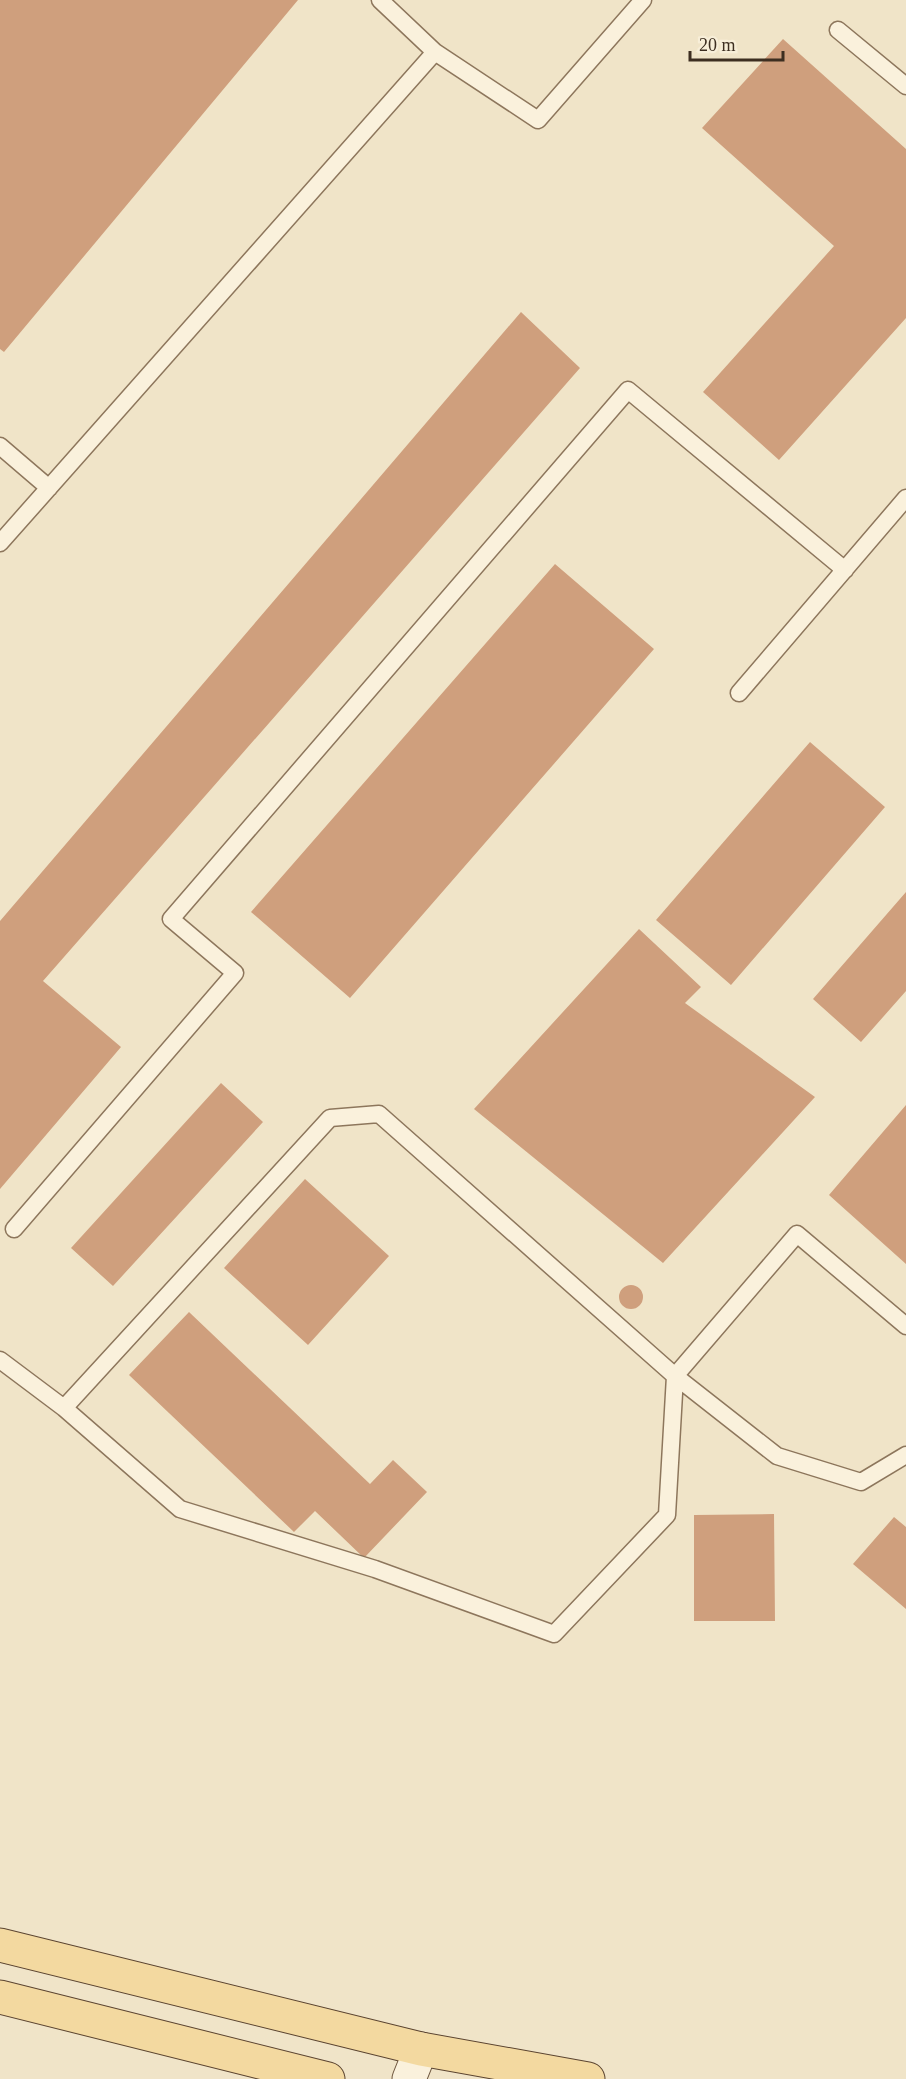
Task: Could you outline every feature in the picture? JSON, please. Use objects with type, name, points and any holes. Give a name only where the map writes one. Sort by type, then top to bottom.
[{"type":"main road","points":[[0,1945],[422,2049],[588,2079]]},
{"type":"main road","points":[[0,1997],[328,2079]]},
{"type":"street","points":[[410,2079],[422,2049]]},
{"type":"lane","points":[[380,0],[435,52],[538,120],[643,0]]},
{"type":"lane","points":[[838,30],[906,86]]},
{"type":"lane","points":[[0,543],[435,52]]},
{"type":"lane","points":[[14,1229],[235,973],[171,919],[628,390],[845,570]]},
{"type":"lane","points":[[0,446],[49,488]]},
{"type":"lane","points":[[739,693],[906,498]]},
{"type":"lane","points":[[64,1408],[330,1118],[379,1114],[675,1376],[777,1456],[861,1482],[906,1455]]},
{"type":"lane","points":[[0,1360],[64,1408],[180,1509],[375,1569],[554,1634],[667,1515],[675,1376],[797,1234],[906,1326]]},
{"type":"building","points":[[0,0],[298,0],[4,352],[0,349]]},
{"type":"building","points":[[783,39],[906,149],[906,318],[779,460],[703,392],[834,246],[702,128]]},
{"type":"building","points":[[521,312],[580,368],[43,981],[121,1047],[0,1189],[0,921]]},
{"type":"building","points":[[555,564],[654,649],[350,998],[251,912]]},
{"type":"building","points":[[810,742],[885,807],[731,985],[656,920]]},
{"type":"building","points":[[906,892],[906,991],[861,1042],[813,999]]},
{"type":"building","points":[[639,929],[701,987],[685,1003],[815,1097],[663,1263],[474,1109]]},
{"type":"building","points":[[221,1083],[263,1122],[113,1286],[71,1248]]},
{"type":"building","points":[[906,1105],[906,1264],[829,1195]]},
{"type":"building","points":[[305,1179],[389,1256],[308,1345],[224,1268]]},
{"type":"building","points":[[631,1285],[640,1288],[643,1297],[640,1306],[631,1309],[622,1306],[619,1297],[622,1288]]},
{"type":"building","points":[[189,1312],[370,1484],[393,1460],[427,1492],[364,1558],[315,1511],[294,1532],[129,1375]]},
{"type":"building","points":[[774,1514],[775,1621],[694,1621],[694,1515]]},
{"type":"building","points":[[894,1517],[906,1527],[906,1609],[853,1564]]}]
